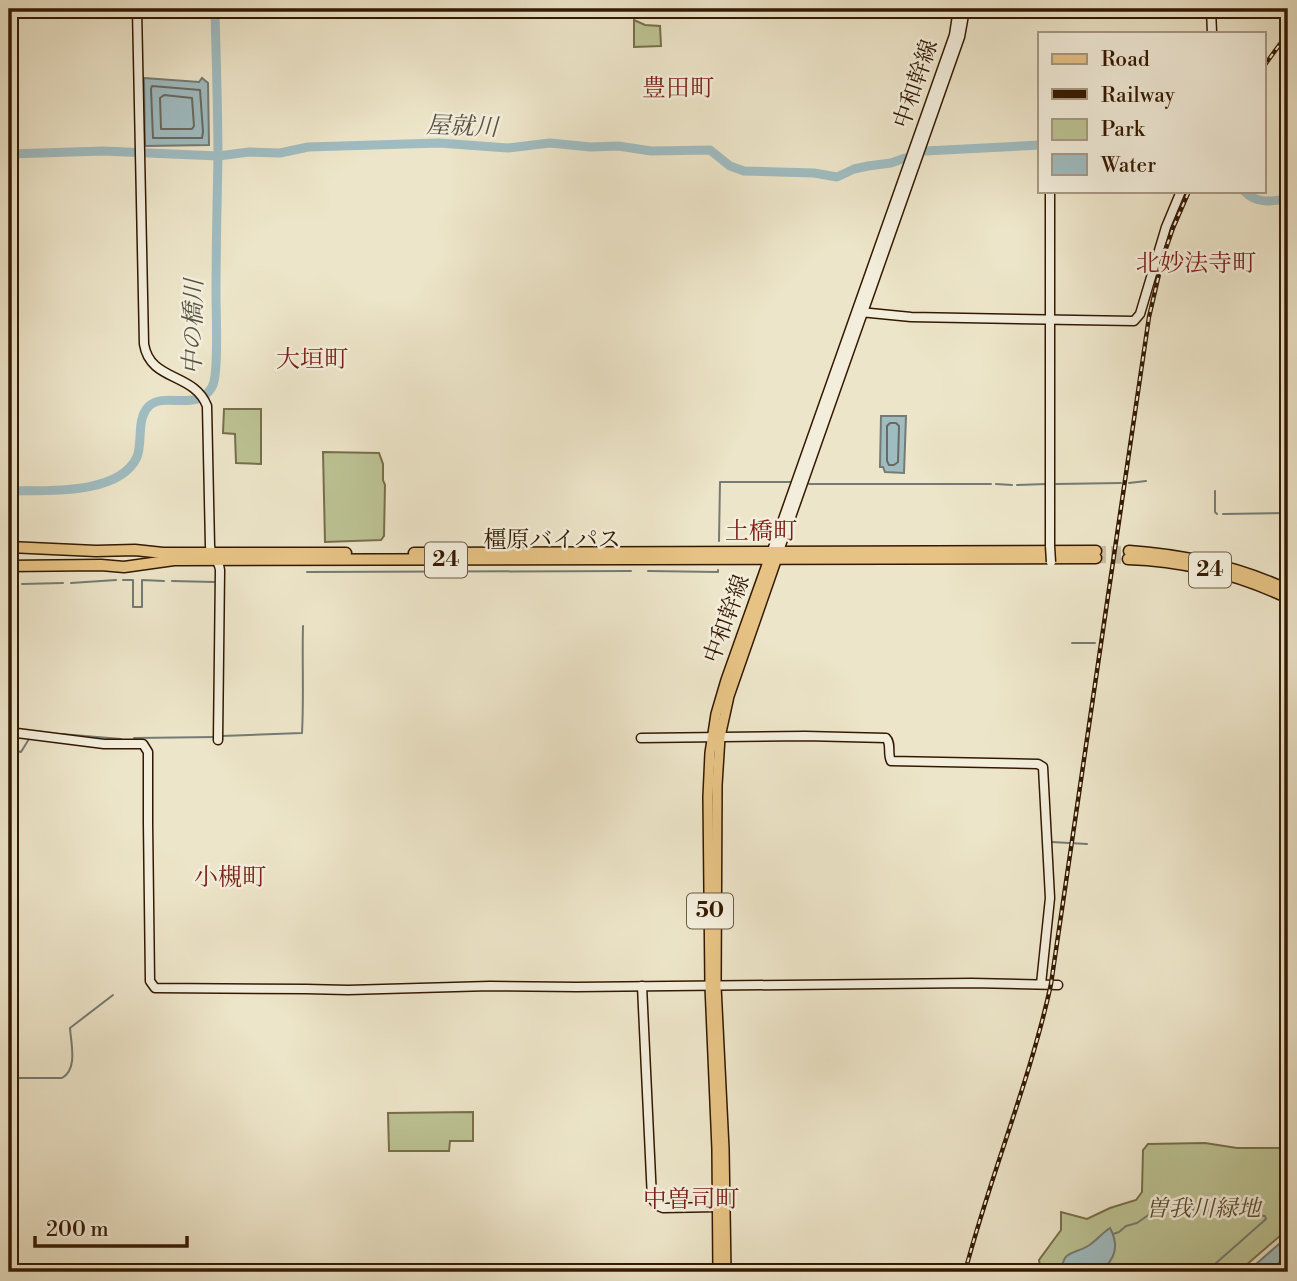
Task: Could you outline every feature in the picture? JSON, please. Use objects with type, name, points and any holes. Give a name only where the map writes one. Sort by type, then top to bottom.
[{"type":"highway","name":"橿原バイパス","points":[[10,543],[69,544],[214,557]]},
{"type":"highway","name":"橿原バイパス","points":[[11,570],[85,571],[214,557],[1096,555]]},
{"type":"highway","name":"24","points":[[1288,590],[1225,566],[1175,555],[1128,555],[1213,570],[1249,581],[1288,598]]},
{"type":"main road","name":"中和幹線","points":[[718,1272],[708,797],[726,680],[774,555]]},
{"type":"main road","name":"中和幹線","points":[[713,986],[724,1149],[726,1272]]},
{"type":"street","points":[[137,9],[145,351],[156,368],[190,384],[202,396],[207,412],[209,530],[214,557],[220,563],[218,740]]},
{"type":"street","name":"中和幹線","points":[[860,312],[944,60],[956,9]]},
{"type":"street","name":"中和幹線","points":[[774,555],[947,74],[957,55],[969,20],[967,9]]},
{"type":"street","points":[[1211,9],[1212,32]]},
{"type":"street","points":[[1050,192],[1051,562]]},
{"type":"street","points":[[860,312],[911,317],[1129,322],[1138,318],[1166,227],[1181,192]]},
{"type":"street","points":[[9,732],[104,744],[144,744],[146,747],[150,981],[155,988],[348,990],[490,986],[1058,985]]},
{"type":"street","points":[[640,738],[886,738],[891,761],[1038,764],[1042,767],[1050,898],[1041,984]]},
{"type":"street","points":[[642,986],[652,1199],[663,1208],[718,1207]]},
{"type":"green space","points":[[634,20],[645,25],[660,26],[661,46],[634,47]]},
{"type":"green space","points":[[224,409],[261,409],[261,464],[236,463],[235,434],[223,433]]},
{"type":"green space","points":[[323,452],[379,453],[385,485],[384,536],[381,540],[325,542]]},
{"type":"green space","points":[[473,1112],[473,1141],[450,1141],[449,1151],[389,1151],[388,1113]]},
{"type":"green space","name":"曽我川緑地","points":[[1205,1143],[1237,1148],[1288,1148],[1288,1229],[1238,1272],[1041,1272],[1039,1260],[1061,1230],[1061,1212],[1087,1219],[1136,1200],[1142,1192],[1143,1150],[1148,1144]]},
{"type":"water","points":[[144,78],[199,82],[202,78],[208,83],[209,145],[145,146]]},
{"type":"water","points":[[881,416],[906,416],[904,473],[885,472],[883,467],[880,467]]},
{"type":"water","points":[[1110,1228],[1115,1247],[1113,1257],[1106,1266],[1094,1264],[1089,1268],[1090,1272],[1062,1272],[1066,1256],[1088,1246]]},
{"type":"water","points":[[1288,1236],[1288,1255],[1268,1272],[1247,1272]]},
{"type":"waterway","name":"中の橋川","points":[[9,491],[79,488],[114,479],[128,470],[137,457],[142,417],[149,406],[163,400],[198,399],[206,395],[212,387],[216,371],[217,344],[218,139],[215,9]]},
{"type":"waterway","name":"屋就川","points":[[9,154],[103,151],[218,156],[249,152],[280,153],[308,147],[439,143],[508,148],[550,143],[591,147],[618,146],[651,151],[710,150],[730,166],[744,171],[814,173],[837,177],[854,169],[905,158]]},
{"type":"waterway","name":"屋就川","points":[[925,151],[1038,145]]},
{"type":"waterway","points":[[1245,192],[1264,201],[1288,198]]},
{"type":"waterway","points":[[1129,483],[1146,481]]},
{"type":"waterway","points":[[719,541],[720,482],[792,482]]},
{"type":"waterway","points":[[1056,484],[1121,483]]},
{"type":"waterway","points":[[809,484],[991,484]]},
{"type":"waterway","points":[[996,484],[1012,485]]},
{"type":"waterway","points":[[1017,485],[1046,484]]},
{"type":"waterway","points":[[1215,491],[1217,514]]},
{"type":"waterway","points":[[1223,514],[1288,513]]},
{"type":"waterway","points":[[648,571],[718,570]]},
{"type":"waterway","points":[[307,572],[631,571]]},
{"type":"waterway","points":[[71,583],[116,580]]},
{"type":"waterway","points":[[123,580],[133,580],[133,607],[142,607],[142,580],[164,581]]},
{"type":"waterway","points":[[172,581],[214,582]]},
{"type":"waterway","points":[[22,584],[63,583]]},
{"type":"waterway","points":[[222,736],[302,733],[303,626]]},
{"type":"waterway","points":[[1072,643],[1095,643]]},
{"type":"waterway","points":[[35,731],[55,734]]},
{"type":"waterway","points":[[61,734],[121,739]]},
{"type":"waterway","points":[[134,738],[216,737]]},
{"type":"waterway","points":[[9,749],[21,752],[29,739]]},
{"type":"waterway","points":[[1052,842],[1087,844]]},
{"type":"waterway","points":[[9,1078],[62,1078],[67,1074],[72,1062],[70,1028],[113,995]]},
{"type":"waterway","points":[[1113,1234],[1137,1223],[1157,1209],[1265,1216],[1266,1219],[1206,1272]]},
{"type":"tunnel","points":[[1096,551],[1129,551]]},
{"type":"tunnel","points":[[1096,558],[1128,559]]},
{"type":"railway","points":[[1266,63],[1288,33]]},
{"type":"railway","points":[[965,1272],[1032,1056],[1051,984],[1149,317],[1163,257],[1189,192]]},
{"type":"district","name":"豊田町","points":[[678,89]]},
{"type":"district","name":"北妙法寺町","points":[[1196,264]]},
{"type":"district","name":"大垣町","points":[[312,360]]},
{"type":"district","name":"土橋町","points":[[761,532]]},
{"type":"district","name":"小槻町","points":[[230,878]]},
{"type":"district","name":"中曽司町","points":[[691,1200]]}]
